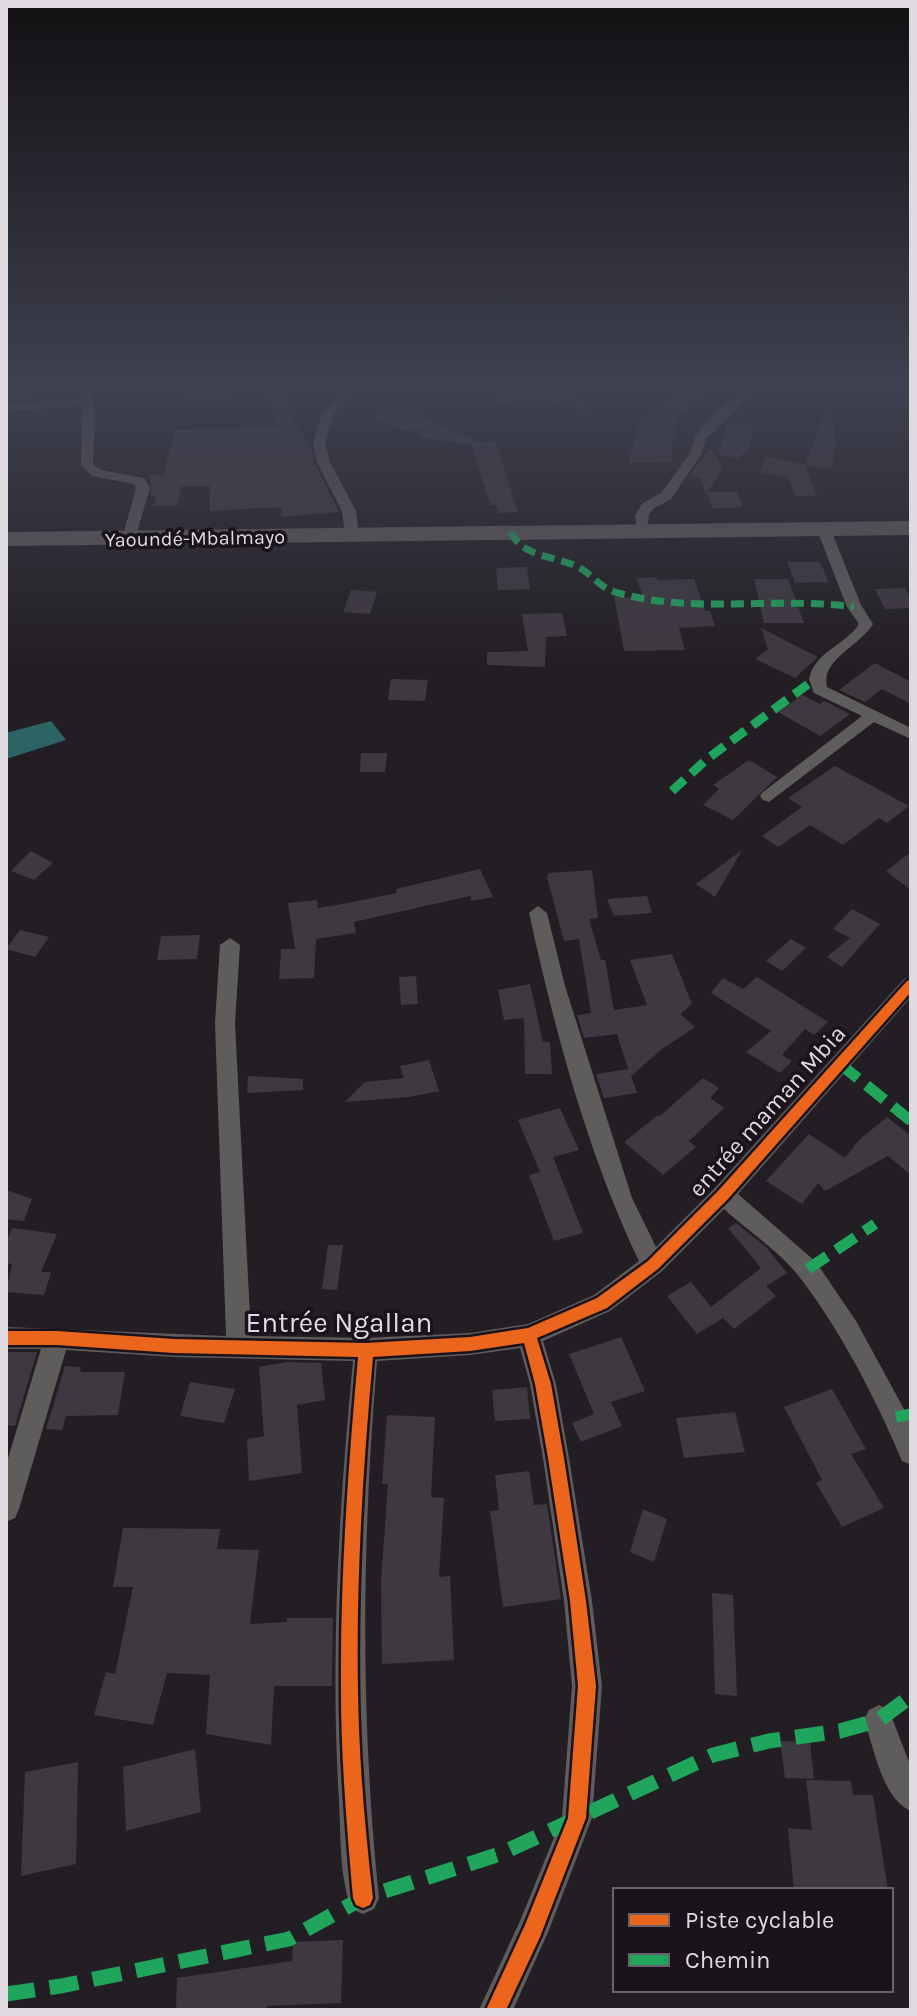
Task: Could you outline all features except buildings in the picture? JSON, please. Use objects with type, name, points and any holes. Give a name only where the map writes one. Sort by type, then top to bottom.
[{"type":"highway","name":"Yaoundé-Mbalmayo","points":[[6,539],[911,528]]},
{"type":"street","points":[[118,477],[139,481],[143,488],[129,539]]},
{"type":"street","points":[[332,477],[349,511],[352,536]]},
{"type":"street","points":[[642,531],[642,515],[648,506],[666,496],[679,477]]},
{"type":"street","points":[[824,530],[854,607],[862,614],[866,624],[863,633],[818,669],[815,679],[820,690],[911,734]]},
{"type":"street","points":[[769,796],[871,717]]},
{"type":"street","points":[[538,913],[555,986],[621,1199],[653,1265]]},
{"type":"street","points":[[230,945],[225,1023],[239,1345]]},
{"type":"street","name":"entrée maman Mbia","points":[[653,1265],[723,1195],[910,986]]},
{"type":"street","points":[[723,1195],[808,1269],[847,1329],[896,1417],[911,1452]]},
{"type":"street","name":"Entrée Ngallan","points":[[6,1338],[366,1350],[470,1344],[529,1335],[602,1303],[653,1265]]},
{"type":"street","points":[[496,2010],[533,1930],[577,1818],[587,1686],[578,1601],[556,1458],[543,1384],[529,1335]]},
{"type":"street","points":[[6,1509],[57,1338]]},
{"type":"street","points":[[363,1898],[353,1815],[347,1679],[356,1452],[366,1350]]},
{"type":"street","points":[[879,1720],[899,1776],[911,1796]]},
{"type":"water","points":[[51,721],[66,740],[6,759],[6,733]]},
{"type":"marked path","points":[[511,532],[525,549],[579,567],[610,590],[643,599],[703,603],[794,601],[854,607]]},
{"type":"marked path","points":[[672,791],[707,759],[815,679]]},
{"type":"marked path","points":[[840,1064],[911,1121]]},
{"type":"marked path","points":[[808,1269],[875,1224]]},
{"type":"marked path","points":[[896,1417],[911,1414]]},
{"type":"marked path","points":[[6,1994],[61,1986],[289,1939],[363,1898],[500,1854],[713,1755],[769,1741],[840,1731],[879,1720],[911,1696]]},
{"type":"cycle path","points":[[6,1338],[366,1350],[470,1344],[529,1335],[602,1303],[653,1265],[723,1195],[911,984]]},
{"type":"cycle path","points":[[496,2010],[533,1930],[577,1818],[587,1686],[578,1601],[556,1458],[543,1384],[529,1335]]},
{"type":"cycle path","points":[[363,1898],[352,1761],[350,1624],[351,1556],[366,1350]]}]
